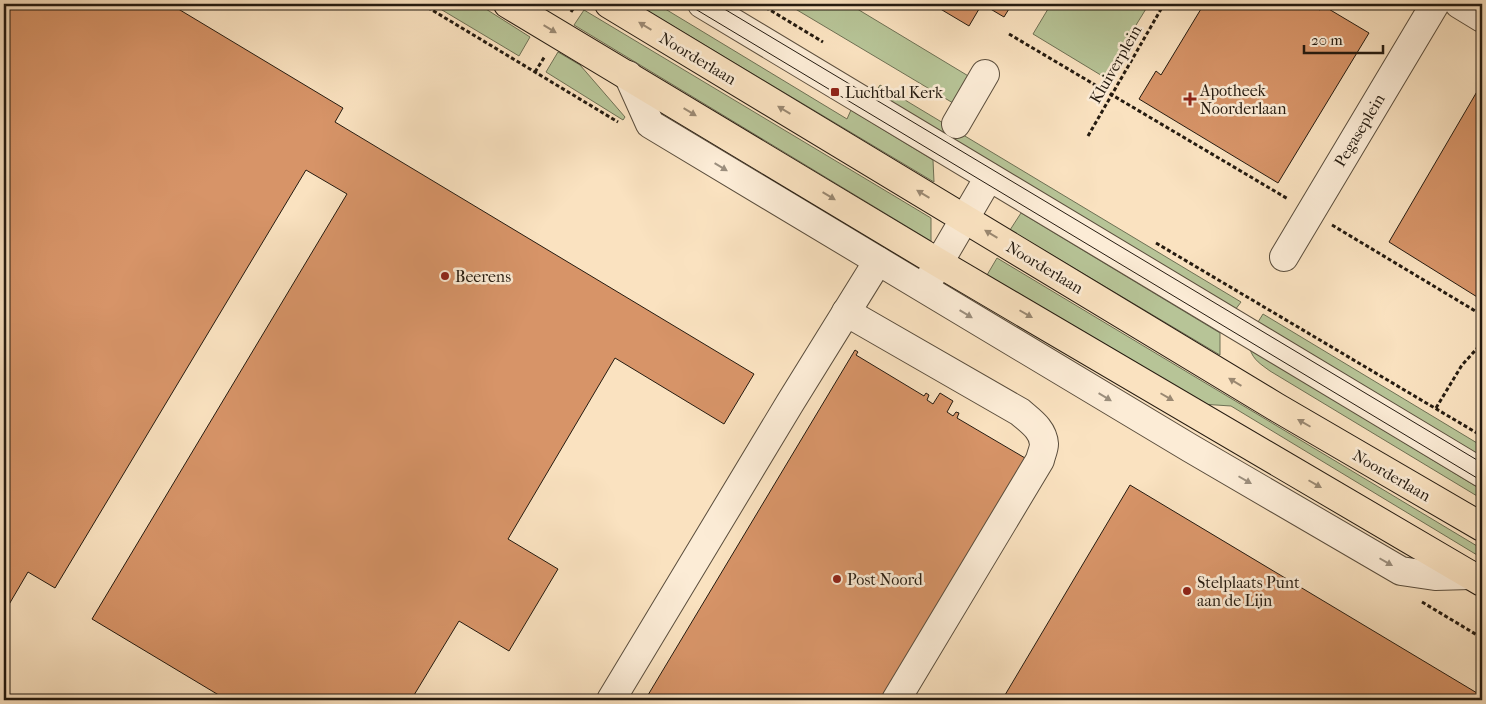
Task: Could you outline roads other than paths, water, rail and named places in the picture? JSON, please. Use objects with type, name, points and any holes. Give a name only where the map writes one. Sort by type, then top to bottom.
[{"type":"main road","points":[[508,4],[939,263],[1476,579]]},
{"type":"main road","name":"Noorderlaan","points":[[609,4],[1276,407],[1482,527]]},
{"type":"street","points":[[702,4],[1482,473]]},
{"type":"street","name":"Pegaseplein","points":[[1284,257],[1435,4]]},
{"type":"street","points":[[1459,4],[1482,18]]},
{"type":"street","points":[[956,124],[985,74]]},
{"type":"street","points":[[628,75],[650,124],[1174,438],[1401,571],[1476,579]]},
{"type":"street","points":[[924,289],[989,177]]},
{"type":"street","points":[[611,700],[878,261]]},
{"type":"street","points":[[846,312],[1020,412],[1041,433],[1044,445],[1040,460],[896,700]]},
{"type":"tram line","points":[[687,4],[1482,481]]},
{"type":"tram line","points":[[716,4],[1482,463]]},
{"type":"place","name":"Luchtbal Kerk","points":[[835,92]]},
{"type":"place","name":"Apotheek Noorderlaan","points":[[1190,99]]},
{"type":"place","name":"Beerens","points":[[445,276]]},
{"type":"place","name":"Post Noord","points":[[837,579]]},
{"type":"place","name":"Stelplaats Punt aan de Lijn","points":[[1187,591]]}]
